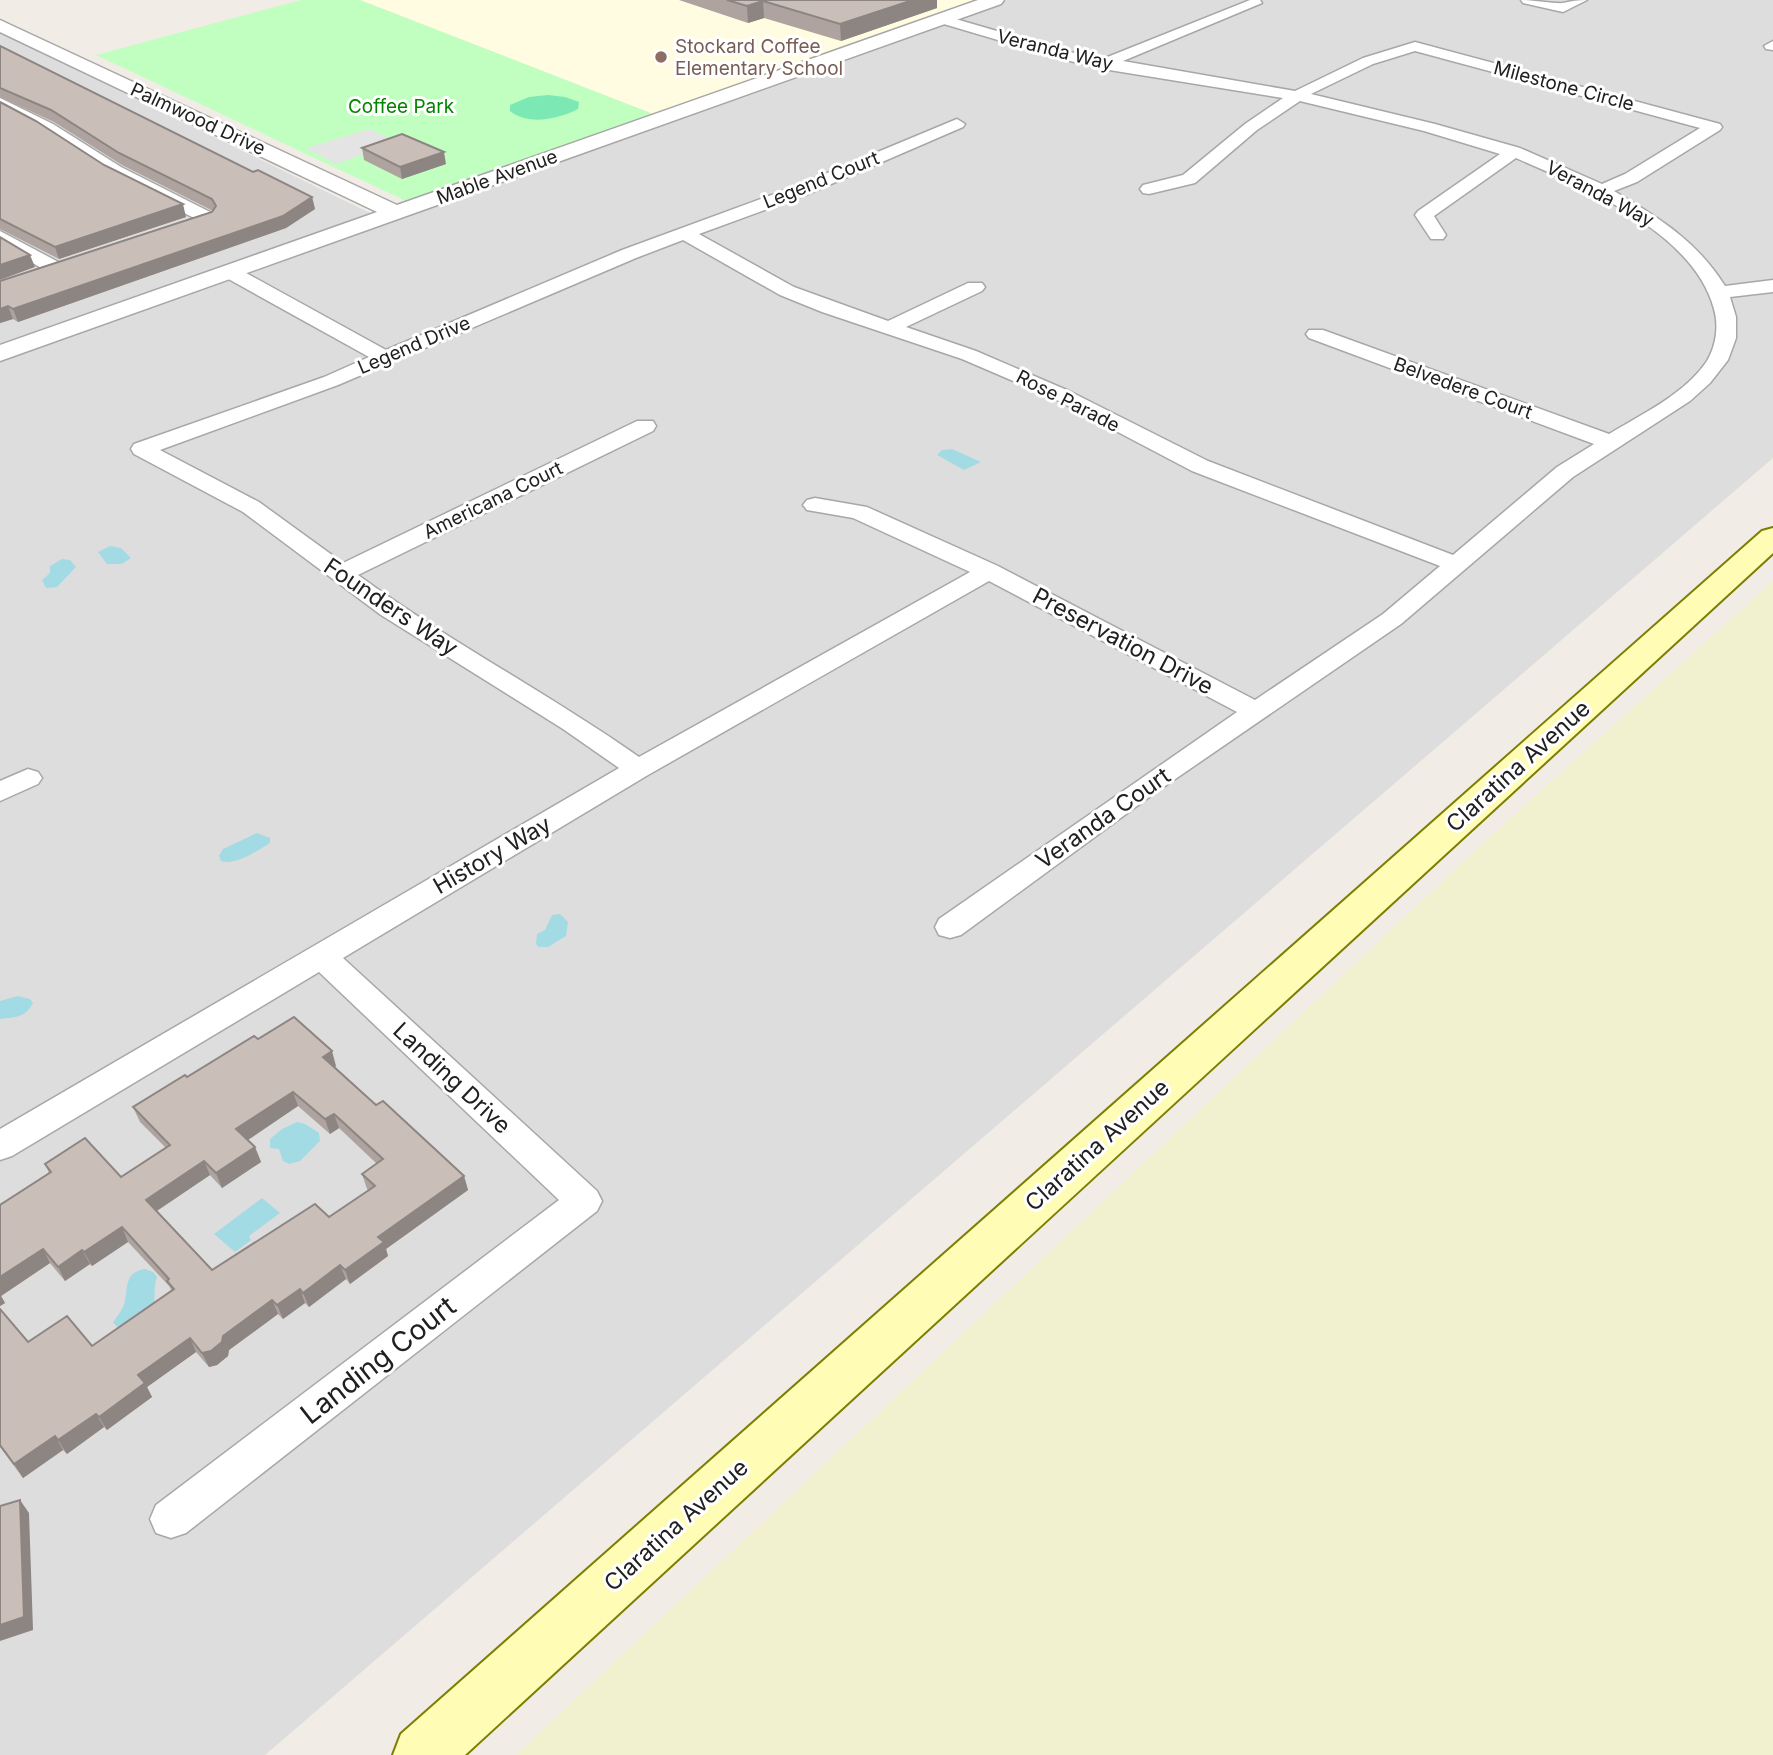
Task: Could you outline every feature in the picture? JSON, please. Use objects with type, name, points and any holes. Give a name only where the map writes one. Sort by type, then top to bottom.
[{"type":"main road","name":"Claratina Avenue","points":[[422,1755],[1773,537]]},
{"type":"street","name":"Mable Avenue","points":[[0,354],[995,0]]},
{"type":"street","points":[[1528,0],[1563,8],[1580,0]]},
{"type":"street","points":[[1103,64],[1255,3]]},
{"type":"street","name":"Veranda Way","points":[[942,19],[1035,48],[1103,64],[1295,96],[1416,124],[1514,152],[1602,190],[1666,230],[1703,266],[1719,292],[1726,317],[1726,338],[1718,360],[1703,379],[1683,397],[1565,472],[1392,619],[1256,712]]},
{"type":"street","name":"Palmwood Drive","points":[[0,25],[397,213]]},
{"type":"street","name":"Milestone Circle","points":[[1295,96],[1340,72],[1415,46],[1714,127],[1631,178],[1602,190]]},
{"type":"street","points":[[1149,190],[1189,179],[1229,143],[1295,96]]},
{"type":"street","points":[[0,103],[47,127],[115,170],[208,218],[183,226]]},
{"type":"street","name":"Legend Court","points":[[683,233],[802,190],[957,124]]},
{"type":"street","points":[[1437,235],[1424,215],[1514,152]]},
{"type":"street","name":"Rose Parade","points":[[683,233],[787,291],[1016,374],[1200,466],[1456,564]]},
{"type":"street","name":"Legend Drive","points":[[142,449],[386,358],[574,276],[683,233]]},
{"type":"street","points":[[0,236],[64,267],[34,277]]},
{"type":"street","points":[[230,272],[386,358]]},
{"type":"street","points":[[889,328],[975,286]]},
{"type":"street","points":[[1719,292],[1773,286]]},
{"type":"street","name":"Belvedere Court","points":[[1316,334],[1609,442]]},
{"type":"street","name":"Americana Court","points":[[340,574],[645,426]]},
{"type":"street","name":"Founders Way","points":[[142,449],[251,507],[422,631],[573,723],[638,769]]},
{"type":"street","name":"Preservation Drive","points":[[815,505],[859,512],[989,571],[1256,712]]},
{"type":"street","name":"History Way","points":[[0,1146],[638,769],[989,571]]},
{"type":"street","name":"Veranda Court","points":[[950,927],[1142,789],[1256,712]]},
{"type":"street","points":[[0,792],[28,778]]},
{"type":"street","name":"Landing Drive","points":[[320,955],[584,1201]]},
{"type":"street","name":"Landing Court","points":[[171,1519],[584,1201]]},
{"type":"shaded area","name":"Stockard Coffee Elementary School","points":[[360,0],[976,0],[653,114]]},
{"type":"shaded area","points":[[1007,0],[1773,0],[1773,458],[265,1755],[0,1755],[0,361]]},
{"type":"shaded area","points":[[0,33],[372,214],[0,346]]},
{"type":"shaded area","points":[[369,129],[398,142],[336,164],[306,148]]},
{"type":"green space","name":"Coffee Park","points":[[301,0],[360,0],[653,114],[406,201],[96,55]]},
{"type":"green space","points":[[548,95],[579,102],[578,109],[562,116],[535,120],[510,111],[510,105],[529,97]]},
{"type":"green space","points":[[1773,581],[1773,1755],[516,1755],[1481,845]]},
{"type":"water","points":[[952,449],[981,462],[964,470],[937,455],[942,450]]},
{"type":"water","points":[[110,546],[121,548],[131,558],[122,564],[107,564],[98,552]]},
{"type":"water","points":[[62,559],[70,560],[76,567],[57,587],[46,588],[42,580],[50,573],[50,566]]},
{"type":"water","points":[[257,833],[270,838],[270,843],[239,860],[221,861],[219,856],[223,849]]},
{"type":"water","points":[[560,914],[568,922],[566,936],[548,947],[539,947],[536,944],[537,934],[545,930],[552,915]]},
{"type":"water","points":[[18,996],[30,999],[33,1003],[27,1012],[20,1016],[0,1019],[0,1001]]},
{"type":"water","points":[[297,1122],[319,1133],[320,1141],[300,1161],[289,1164],[283,1161],[279,1149],[270,1148],[270,1139]]},
{"type":"water","points":[[262,1198],[280,1213],[249,1236],[251,1240],[235,1252],[214,1234]]},
{"type":"water","points":[[145,1269],[157,1277],[153,1307],[119,1328],[113,1323],[124,1304],[129,1280],[134,1273]]},
{"type":"building","points":[[727,0],[913,0],[840,24],[763,1],[747,6]]},
{"type":"building","points":[[0,46],[253,172],[258,170],[312,197],[283,216],[13,309],[8,306],[0,309],[0,281],[212,212],[216,206],[212,199],[119,153],[51,110],[0,88]]},
{"type":"building","points":[[0,102],[36,121],[104,165],[183,204],[55,247],[0,219]]},
{"type":"building","points":[[402,134],[444,152],[400,167],[362,148]]},
{"type":"building","points":[[0,237],[30,255],[0,265]]},
{"type":"building","points":[[294,1017],[332,1051],[323,1057],[376,1105],[383,1101],[464,1176],[378,1237],[384,1242],[345,1270],[340,1265],[303,1293],[300,1289],[277,1305],[272,1300],[223,1336],[222,1342],[211,1351],[202,1353],[190,1338],[138,1375],[145,1383],[99,1417],[96,1414],[58,1440],[55,1436],[14,1464],[0,1445],[0,1309],[28,1342],[67,1316],[92,1346],[174,1289],[167,1281],[169,1279],[122,1227],[58,1267],[43,1249],[0,1277],[0,1205],[51,1172],[45,1164],[85,1138],[121,1177],[170,1145],[133,1107],[254,1036],[258,1039]],"holes":[[[293,1092],[325,1119],[334,1114],[383,1159],[362,1174],[375,1186],[329,1217],[315,1204],[212,1270],[146,1200],[204,1161],[216,1173],[255,1147],[236,1129]]]},
{"type":"building","points":[[20,1500],[24,1617],[0,1625],[0,1506]]},
{"type":"place","name":"Stockard Coffee Elementary School","points":[[661,57]]}]
